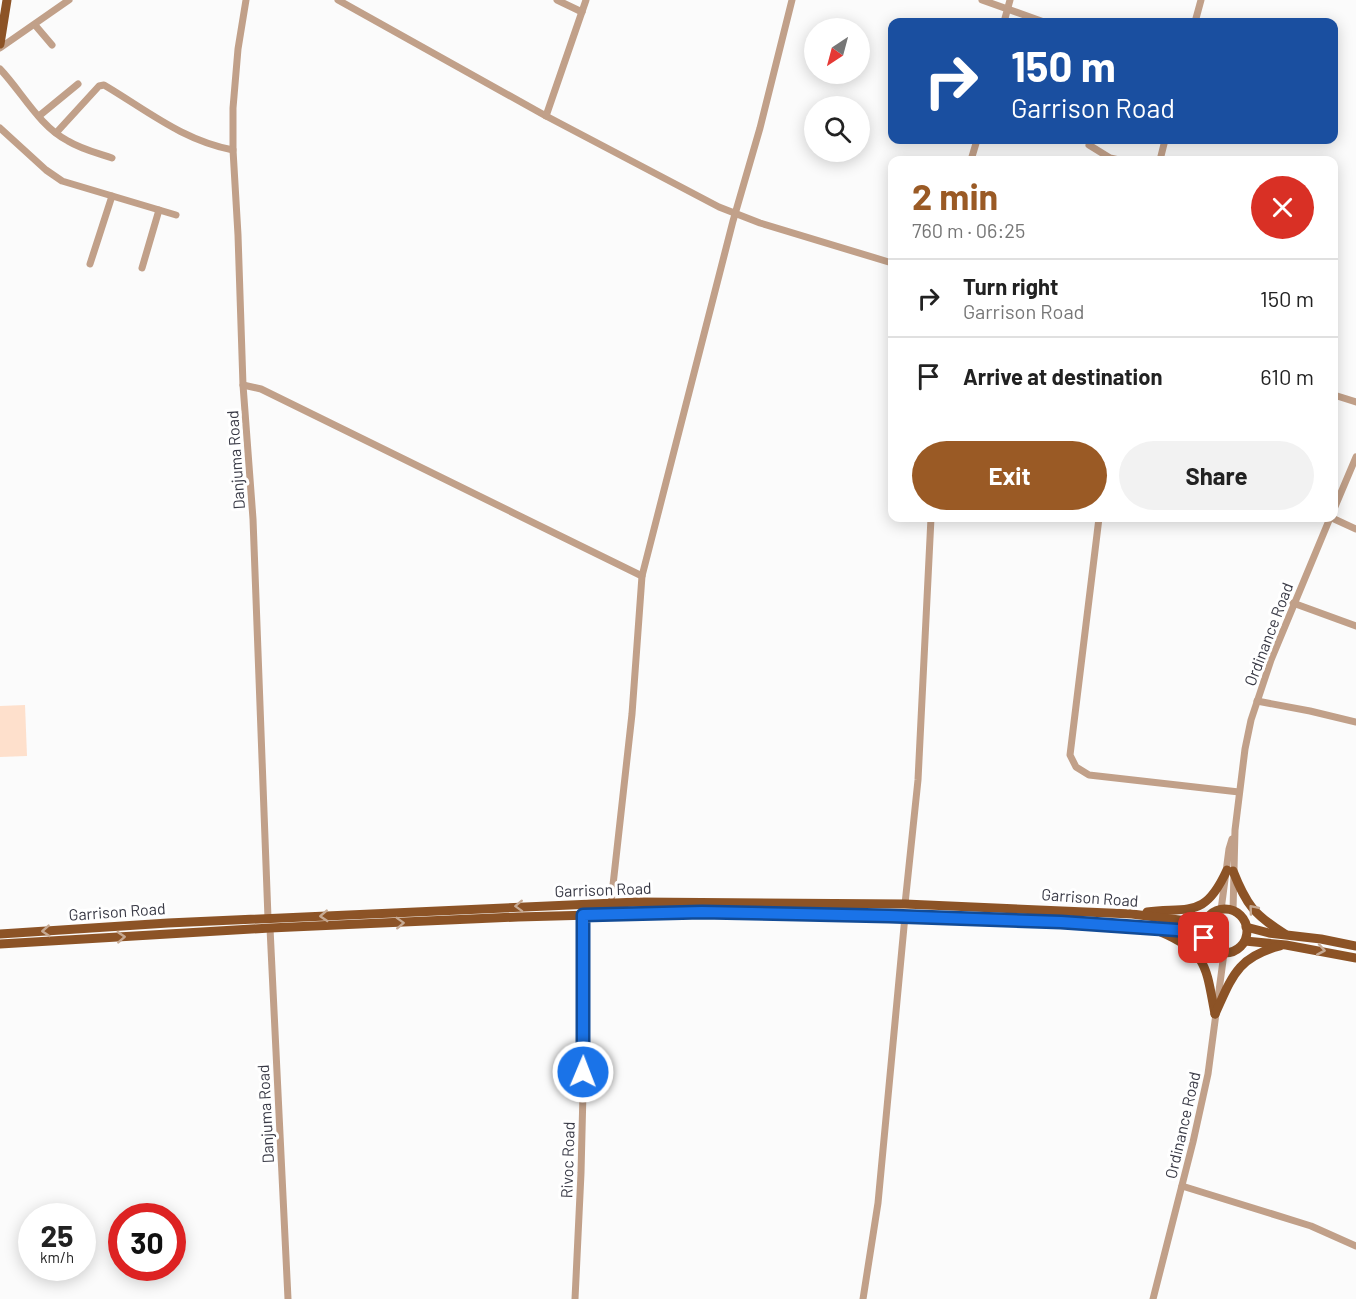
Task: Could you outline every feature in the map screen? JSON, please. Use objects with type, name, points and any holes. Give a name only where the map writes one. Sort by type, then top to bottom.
[{"type":"main road","points":[[0,46],[8,0]]},
{"type":"main road","points":[[1132,914],[1196,908],[1214,894],[1230,870],[1250,906],[1286,940]]},
{"type":"main road","name":"Garrison Road","points":[[0,944],[269,923],[611,903],[906,904],[1132,914],[1188,921],[1206,919]]},
{"type":"main road","points":[[1221,910],[1233,911],[1239,915],[1246,927],[1245,941],[1235,951],[1224,953],[1214,951],[1204,938],[1203,926],[1206,919],[1221,910]]},
{"type":"main road","name":"Garrison Road","points":[[0,934],[162,923],[269,923],[702,912],[1061,922],[1184,931],[1204,938]]},
{"type":"main road","points":[[1144,927],[1175,938],[1200,956],[1207,971],[1215,1014]]},
{"type":"main road","points":[[1246,927],[1286,940],[1356,957]]},
{"type":"main road","points":[[1215,1014],[1237,968],[1263,950],[1286,940]]},
{"type":"main road","points":[[1245,941],[1286,940],[1356,946]]},
{"type":"street","points":[[0,46],[35,25],[69,0]]},
{"type":"street","name":"Danjuma Road","points":[[246,0],[233,108],[233,150],[243,385],[253,530],[269,923],[288,1299]]},
{"type":"street","points":[[338,0],[636,165],[735,214],[888,262]]},
{"type":"street","points":[[557,0],[582,12]]},
{"type":"street","points":[[546,116],[586,0]]},
{"type":"street","points":[[611,903],[632,714],[642,576],[792,0]]},
{"type":"street","points":[[982,0],[1033,18]]},
{"type":"street","points":[[1005,18],[1010,0]]},
{"type":"street","points":[[1196,18],[1201,0]]},
{"type":"street","points":[[35,25],[52,45]]},
{"type":"street","points":[[0,69],[56,133],[69,142],[112,158]]},
{"type":"street","points":[[39,116],[78,84]]},
{"type":"street","points":[[56,133],[99,86],[104,85],[178,132],[210,146],[233,150]]},
{"type":"street","points":[[0,128],[46,170],[62,181],[176,215]]},
{"type":"street","points":[[1089,145],[1106,156]]},
{"type":"street","points":[[90,264],[112,196]]},
{"type":"street","points":[[142,268],[159,210]]},
{"type":"street","points":[[243,385],[261,389],[642,576]]},
{"type":"street","points":[[1338,396],[1356,402]]},
{"type":"street","points":[[1338,500],[1356,457]]},
{"type":"street","points":[[1338,521],[1356,529]]},
{"type":"street","points":[[906,904],[918,780],[931,522]]},
{"type":"street","points":[[1099,522],[1070,755],[1077,767],[1089,775],[1239,792]]},
{"type":"street","name":"Ordinance Road","points":[[1221,910],[1230,870],[1248,733],[1257,701],[1293,603],[1329,522]]},
{"type":"street","points":[[1293,603],[1356,626]]},
{"type":"street","points":[[1257,701],[1356,722]]},
{"type":"street","name":"Ordinance Road","points":[[1230,870],[1233,911]]},
{"type":"street","name":"Rivoc Road","points":[[575,1299],[584,1061],[583,915]]},
{"type":"street","points":[[863,1299],[878,1203],[905,916]]},
{"type":"street","name":"Ordinance Road","points":[[1153,1299],[1208,1074],[1224,953]]},
{"type":"street","points":[[1182,1186],[1311,1226],[1356,1246]]},
{"type":"shaded area","points":[[25,705],[27,756],[0,757],[0,706]]},
{"type":"route","points":[[583,1072],[583,915],[753,912],[905,916],[1119,925],[1177,930],[1204,938]]}]
